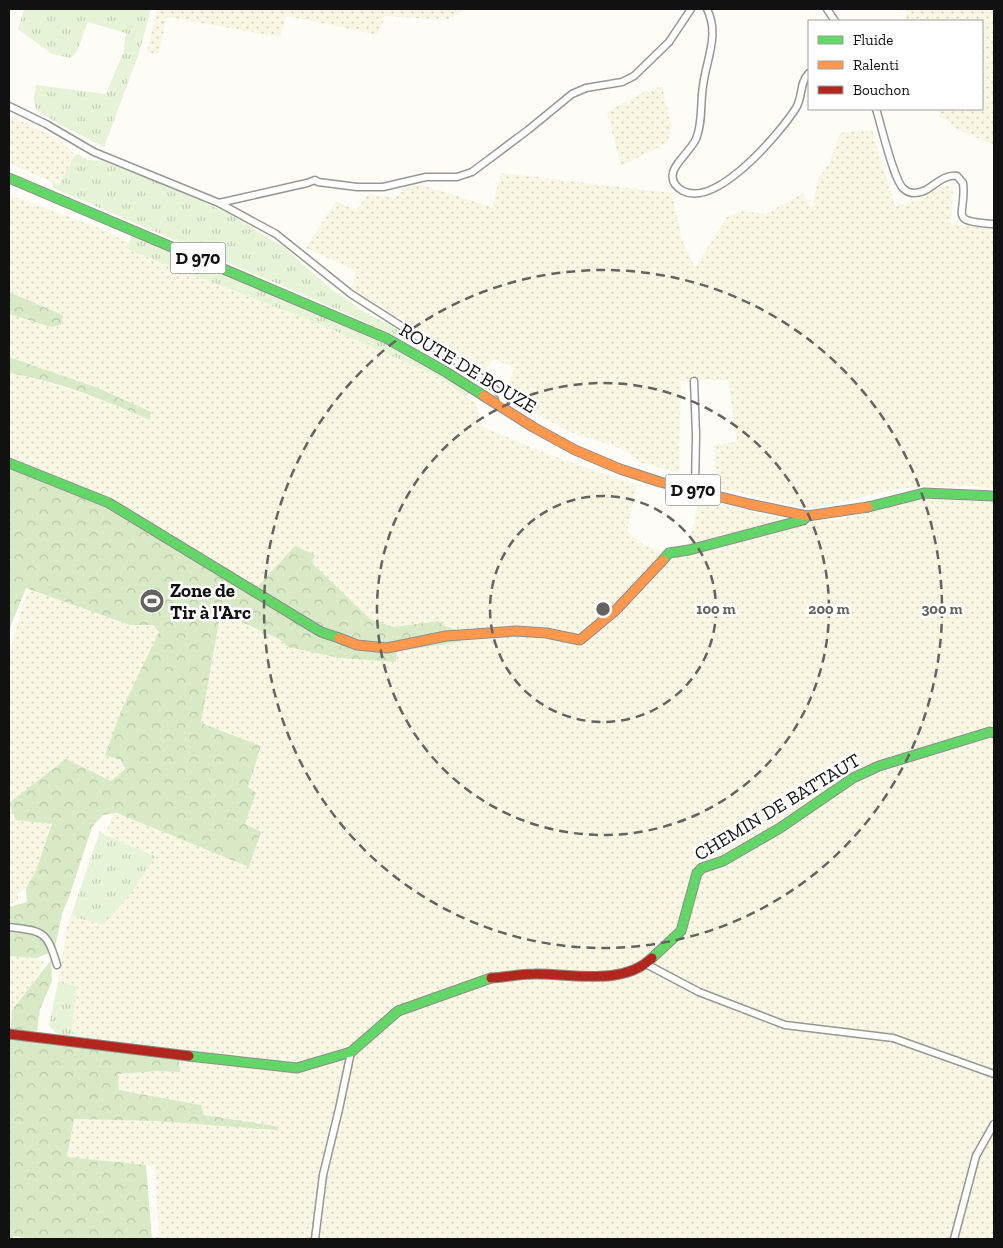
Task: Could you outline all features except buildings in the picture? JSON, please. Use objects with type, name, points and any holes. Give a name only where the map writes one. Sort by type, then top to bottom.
[{"type":"street","points":[[219,203],[315,180],[357,187],[383,187],[426,177],[463,176],[477,169],[572,94],[580,90],[616,83],[634,76],[669,42],[691,9]]},
{"type":"street","points":[[707,9],[712,22],[713,35],[702,89],[700,126],[694,144],[676,166],[672,174],[675,184],[682,190],[698,194],[716,188],[732,177],[771,142],[796,107],[802,83],[808,74]]},
{"type":"street","points":[[827,9],[834,20]]},
{"type":"street","points":[[9,106],[46,124],[94,152],[219,203],[276,234],[351,294],[475,374],[501,395],[506,410]]},
{"type":"street","points":[[876,110],[897,178],[907,192],[917,193],[950,176],[957,176],[963,183],[961,214],[964,219],[969,222],[994,224]]},
{"type":"street","name":"ROUTE DE BOUZE","points":[[9,178],[386,338],[575,450],[620,469],[660,482],[778,511],[807,516],[859,509],[924,493],[994,496]]},
{"type":"street","points":[[694,381],[696,434],[695,490]]},
{"type":"street","points":[[9,463],[109,503],[321,632],[356,645],[387,648],[446,636],[516,631],[546,633],[580,640],[616,610],[669,553],[690,550],[803,520],[807,516]]},
{"type":"street","name":"CHEMIN DE BATTAUT","points":[[351,1052],[398,1011],[491,978],[534,974],[599,977],[616,975],[646,964],[681,930],[697,874],[702,868],[723,861],[780,828],[853,778],[879,766],[990,732],[994,733]]},
{"type":"street","points":[[9,927],[36,930],[44,935],[52,947],[57,965]]},
{"type":"street","points":[[646,964],[699,992],[785,1025],[893,1038],[994,1074]]},
{"type":"street","points":[[9,1034],[297,1068],[351,1052]]},
{"type":"street","points":[[315,1239],[323,1175],[351,1052]]},
{"type":"street","points":[[954,1239],[976,1156],[994,1124]]},
{"type":"shaded area","points":[[157,9],[466,9],[447,20],[385,16],[378,35],[286,16],[280,37],[167,17],[159,53],[147,53]]},
{"type":"shaded area","points":[[907,9],[994,9],[994,145],[952,127],[950,122],[939,117],[940,110],[983,110],[983,20],[906,20]]},
{"type":"shaded area","points":[[662,86],[672,127],[667,143],[621,166],[607,112],[642,93]]},
{"type":"shaded area","points":[[9,115],[58,139],[75,155],[59,185],[9,163]]},
{"type":"shaded area","points":[[872,130],[895,206],[915,201],[947,185],[953,186],[951,224],[994,229],[994,488],[973,486],[901,488],[810,509],[717,488],[714,445],[737,442],[728,380],[681,381],[679,473],[642,463],[620,448],[567,431],[539,415],[507,386],[515,368],[494,359],[485,369],[352,289],[356,271],[306,248],[336,201],[356,211],[368,194],[395,198],[406,188],[421,185],[492,207],[501,173],[672,193],[682,240],[695,268],[727,217],[742,211],[766,214],[803,193],[812,209],[818,179],[830,162],[840,133]]},
{"type":"shaded area","points":[[9,195],[97,227],[129,243],[127,249],[324,326],[439,377],[476,404],[483,427],[550,455],[637,485],[627,531],[647,547],[664,550],[688,546],[700,499],[781,518],[815,521],[835,520],[909,502],[940,497],[994,501],[994,1239],[152,1239],[152,1237],[159,1237],[155,1166],[67,1157],[74,1119],[155,1121],[277,1129],[274,1126],[204,1115],[201,1105],[119,1090],[117,1074],[158,1071],[180,1072],[179,1059],[70,1046],[77,986],[58,982],[68,921],[71,916],[103,925],[155,856],[105,835],[113,814],[245,824],[256,794],[248,787],[261,746],[201,723],[220,616],[225,614],[281,640],[288,647],[396,662],[397,651],[460,642],[457,631],[438,621],[394,627],[370,619],[312,563],[315,556],[256,588],[112,500],[9,458],[9,373],[31,377],[108,402],[150,419],[98,388],[9,357],[9,314],[51,327],[63,315],[9,292]]},
{"type":"shaded area","points":[[31,589],[130,625],[153,625],[159,632],[121,711],[106,754],[121,760],[125,769],[111,781],[16,820],[52,824],[35,873],[26,888],[18,893],[18,901],[9,904],[9,656],[25,597]]},
{"type":"shaded area","points":[[9,956],[36,958],[44,962],[32,984],[12,1010],[11,1027],[9,1027]]},
{"type":"green space","points":[[24,9],[151,9],[138,56],[104,147],[36,110],[34,98],[36,85],[106,94],[123,53],[126,33],[88,22],[77,51],[71,58],[52,54],[18,29]]},
{"type":"green space","points":[[78,154],[88,160],[102,161],[162,184],[228,213],[282,246],[331,289],[366,313],[404,333],[401,339],[341,311],[53,188],[53,182],[59,185],[75,155]]},
{"type":"green space","points":[[132,236],[379,340],[470,391],[466,397],[439,377],[324,326],[127,249]]},
{"type":"green space","points":[[9,292],[63,315],[61,325],[51,327],[9,314]]},
{"type":"green space","points":[[9,357],[98,388],[151,412],[150,420],[81,392],[27,376],[9,373]]},
{"type":"green space","points":[[9,458],[112,500],[256,588],[295,546],[315,555],[312,563],[370,619],[394,627],[438,621],[447,627],[458,630],[461,642],[397,651],[396,662],[340,658],[288,647],[281,640],[225,614],[220,616],[201,723],[261,746],[248,787],[256,793],[245,824],[261,832],[249,867],[117,813],[103,815],[92,827],[62,914],[55,947],[49,953],[36,958],[9,956],[9,907],[27,902],[26,888],[35,873],[52,824],[16,820],[9,803],[66,759],[111,781],[125,769],[121,760],[105,755],[121,711],[159,632],[153,625],[130,625],[26,588],[9,630]]},
{"type":"green space","points":[[100,831],[105,835],[155,856],[133,891],[103,925],[71,916]]},
{"type":"green space","points":[[51,960],[52,981],[40,1009],[37,1031],[9,1031],[12,1010]]},
{"type":"green space","points":[[58,982],[77,986],[71,1038],[56,1033],[49,1025]]},
{"type":"green space","points":[[9,1038],[179,1059],[180,1072],[158,1071],[118,1074],[119,1090],[201,1105],[204,1115],[275,1126],[278,1130],[155,1121],[74,1119],[67,1157],[146,1165],[152,1239],[32,1239],[14,1236],[12,1239],[9,1239]]},
{"type":"traffic: fast","points":[[9,178],[386,338],[484,396]]},
{"type":"traffic: fast","points":[[9,463],[109,503],[321,632],[339,638]]},
{"type":"traffic: fast","points":[[868,507],[924,493],[994,496]]},
{"type":"traffic: fast","points":[[663,560],[669,553],[689,550],[803,520],[807,516]]},
{"type":"traffic: fast","points":[[652,958],[681,931],[697,873],[702,868],[723,861],[780,828],[853,778],[879,766],[990,732],[994,733]]},
{"type":"traffic: fast","points":[[189,1056],[297,1068],[351,1052],[398,1011],[491,978]]},
{"type":"traffic: slow","points":[[484,396],[533,427],[575,450],[620,469],[660,482],[807,516],[868,507]]},
{"type":"traffic: slow","points":[[339,638],[357,645],[387,648],[446,636],[516,631],[546,633],[580,640],[616,610],[663,560]]},
{"type":"traffic: jam","points":[[491,978],[523,974],[611,976],[626,973],[640,967],[652,958]]},
{"type":"traffic: jam","points":[[9,1034],[189,1056]]},
{"type":"place","name":"Zone de Tir à l'Arc","points":[[152,601]]}]
